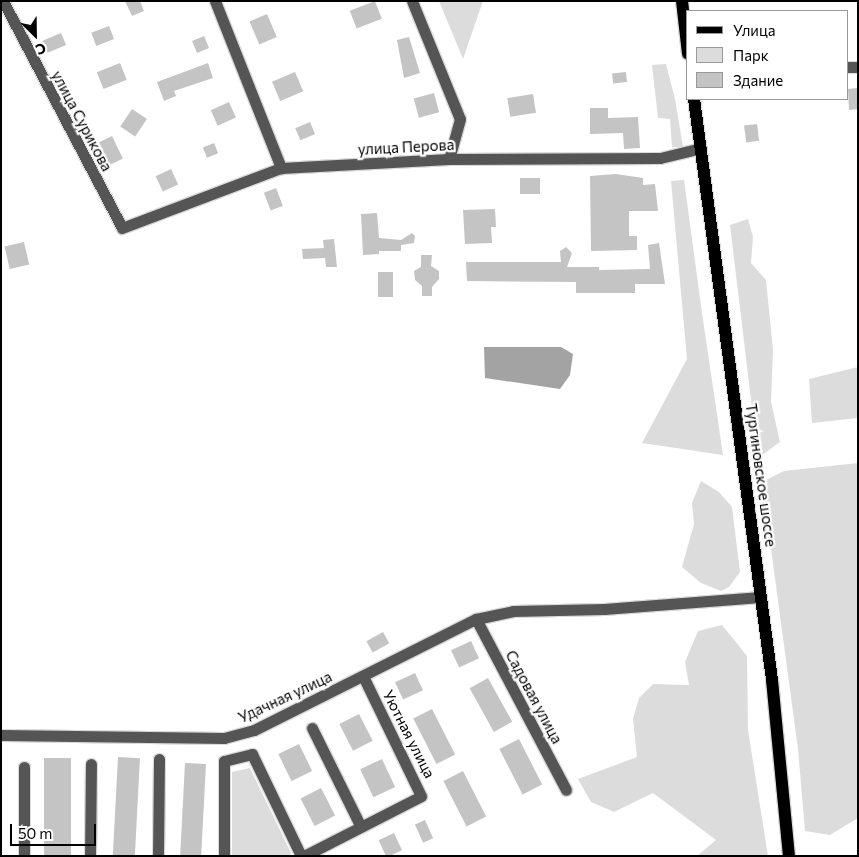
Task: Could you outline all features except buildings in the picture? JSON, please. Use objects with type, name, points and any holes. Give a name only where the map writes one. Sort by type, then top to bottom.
[{"type":"main road","points":[[682,1],[686,36]]},
{"type":"main road","name":"Тургиновское шоссе","points":[[694,100],[761,597],[784,785],[789,856]]},
{"type":"street","name":"улица Сурикова","points":[[3,1],[122,228]]},
{"type":"street","points":[[215,1],[281,168]]},
{"type":"street","points":[[412,1],[460,120],[449,159]]},
{"type":"street","name":"улица Перова","points":[[122,228],[281,168],[449,159],[660,158],[702,148]]},
{"type":"street","name":"Удачная улица","points":[[1,735],[224,738],[254,730],[476,619],[513,611],[613,608],[761,597]]},
{"type":"street","name":"Садовая улица","points":[[476,619],[566,790]]},
{"type":"street","name":"Уютная улица","points":[[302,856],[418,799],[421,794],[363,676]]},
{"type":"street","points":[[312,728],[361,827]]},
{"type":"street","points":[[224,856],[224,762],[252,754],[302,856]]},
{"type":"street","points":[[158,856],[159,759]]},
{"type":"street","points":[[90,856],[91,764]]},
{"type":"street","points":[[24,766],[24,856]]},
{"type":"green space","points":[[439,1],[483,1],[463,59]]},
{"type":"green space","points":[[666,64],[675,99],[683,147],[672,147],[670,119],[658,118],[652,65]]},
{"type":"green space","points":[[684,180],[723,455],[642,443],[687,359],[671,181]]},
{"type":"green space","points":[[748,219],[753,237],[751,263],[766,280],[773,350],[771,402],[780,442],[758,458],[730,225]]},
{"type":"green space","points":[[858,367],[858,418],[812,423],[809,379]]},
{"type":"green space","points":[[858,463],[858,818],[830,835],[805,831],[798,749],[762,482],[784,471]]},
{"type":"green space","points":[[701,481],[719,492],[732,507],[740,572],[729,587],[721,591],[701,583],[682,567],[694,524],[692,503]]},
{"type":"green space","points":[[722,625],[747,656],[748,730],[768,856],[697,856],[716,840],[653,793],[614,812],[591,802],[578,779],[637,757],[633,719],[639,698],[653,684],[689,685],[685,662],[698,631]]},
{"type":"green space","points":[[250,768],[291,853],[290,856],[232,856],[232,772]]},
{"type":"shaded area","points":[[484,347],[561,347],[573,354],[570,375],[560,389],[485,378]]}]
